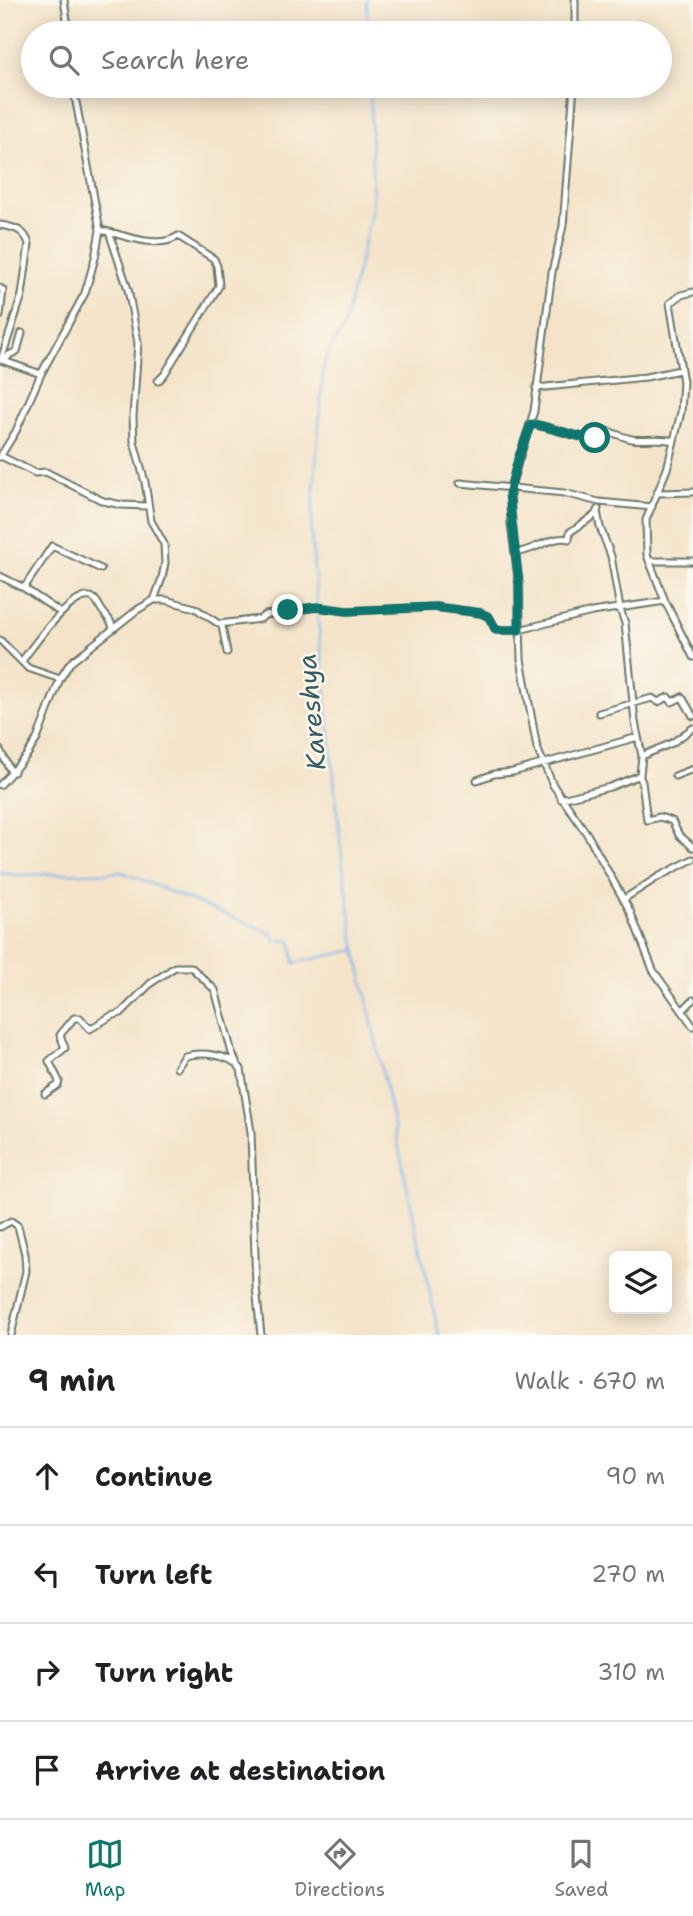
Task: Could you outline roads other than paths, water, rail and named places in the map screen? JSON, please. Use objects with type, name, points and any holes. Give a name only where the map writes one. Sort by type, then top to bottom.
[{"type":"street","points":[[64,0],[67,21]]},
{"type":"street","points":[[575,0],[575,21]]},
{"type":"street","points":[[75,98],[100,230],[95,258],[85,293],[41,373],[16,431],[0,456],[35,473],[46,472],[103,501],[147,506]]},
{"type":"street","points":[[573,98],[563,226],[552,272],[531,424],[510,488],[519,584],[521,659],[537,748],[544,763],[561,799],[568,804],[587,834],[624,899],[649,964],[693,1026]]},
{"type":"street","points":[[0,225],[19,229],[27,236],[29,244],[22,295],[2,360]]},
{"type":"street","points":[[100,230],[159,242],[170,242],[178,236],[211,255],[217,266],[218,290],[204,308],[164,375],[158,380]]},
{"type":"street","points":[[109,232],[128,289],[138,343],[133,432],[145,482],[147,506],[153,528],[162,539],[165,551],[162,578],[154,600]]},
{"type":"street","points":[[0,288],[3,290],[0,316]]},
{"type":"street","points":[[693,292],[674,299],[669,308],[683,382],[682,402],[659,493],[646,520],[649,561],[665,601],[693,657]]},
{"type":"street","points":[[2,360],[18,348],[22,333]]},
{"type":"street","points":[[2,360],[41,373]]},
{"type":"street","points":[[536,388],[646,377],[680,370]]},
{"type":"street","points":[[531,424],[562,430],[589,440],[595,438],[598,429],[602,429],[611,435],[674,441]]},
{"type":"street","points":[[460,483],[652,507]]},
{"type":"street","points":[[659,493],[693,492]]},
{"type":"street","points":[[599,502],[597,511],[600,527],[611,555],[625,623],[633,704],[642,756],[639,775],[647,820],[660,817],[672,821],[676,831],[693,847]]},
{"type":"street","points":[[515,553],[537,548],[555,538],[569,538],[570,531],[580,527],[597,511]]},
{"type":"street","points":[[24,588],[52,546],[101,569]]},
{"type":"street","points":[[649,561],[693,561]]},
{"type":"street","points":[[0,576],[24,588],[61,614]]},
{"type":"street","points":[[22,661],[41,634],[76,601],[85,597],[92,598],[111,620],[113,628]]},
{"type":"street","points":[[0,785],[14,772],[37,739],[60,679],[70,663],[113,628],[154,600],[166,600],[195,608],[219,624],[224,630],[228,652]]},
{"type":"street","points":[[219,624],[260,619],[265,615],[301,608],[347,611],[435,607],[481,613],[489,617],[496,630],[519,630],[592,612],[665,601]]},
{"type":"street","points":[[0,640],[32,669],[60,679]]},
{"type":"street","points":[[599,713],[652,698],[658,702],[668,697],[672,702],[682,697],[693,716]]},
{"type":"street","points":[[642,756],[672,743],[693,728]]},
{"type":"street","points":[[477,779],[513,772],[638,737]]},
{"type":"street","points":[[0,750],[10,770],[14,772]]},
{"type":"street","points":[[676,776],[693,769]]},
{"type":"street","points":[[561,799],[610,787],[639,775]]},
{"type":"street","points":[[624,899],[693,859]]},
{"type":"street","points":[[45,1094],[58,1085],[49,1061],[65,1048],[60,1035],[74,1018],[80,1018],[90,1029],[121,1013],[151,983],[177,967],[193,968],[215,990],[232,1053],[242,1072],[251,1132],[256,1287],[261,1335]]},
{"type":"street","points":[[683,1010],[693,1000]]},
{"type":"street","points":[[177,1068],[183,1058],[198,1053],[237,1064]]},
{"type":"street","points":[[0,1227],[11,1221],[18,1226],[26,1262],[11,1335]]},
{"type":"waterway","name":"Kareshya","points":[[367,0],[368,21]]},
{"type":"waterway","name":"Kareshya","points":[[317,604],[311,531],[323,371],[326,357],[344,327],[373,205],[370,98]]},
{"type":"waterway","name":"Kareshya","points":[[317,609],[342,859],[354,939],[439,1335]]},
{"type":"waterway","points":[[0,873],[16,875],[122,872],[273,934],[274,941],[291,940],[294,963],[355,950]]}]
